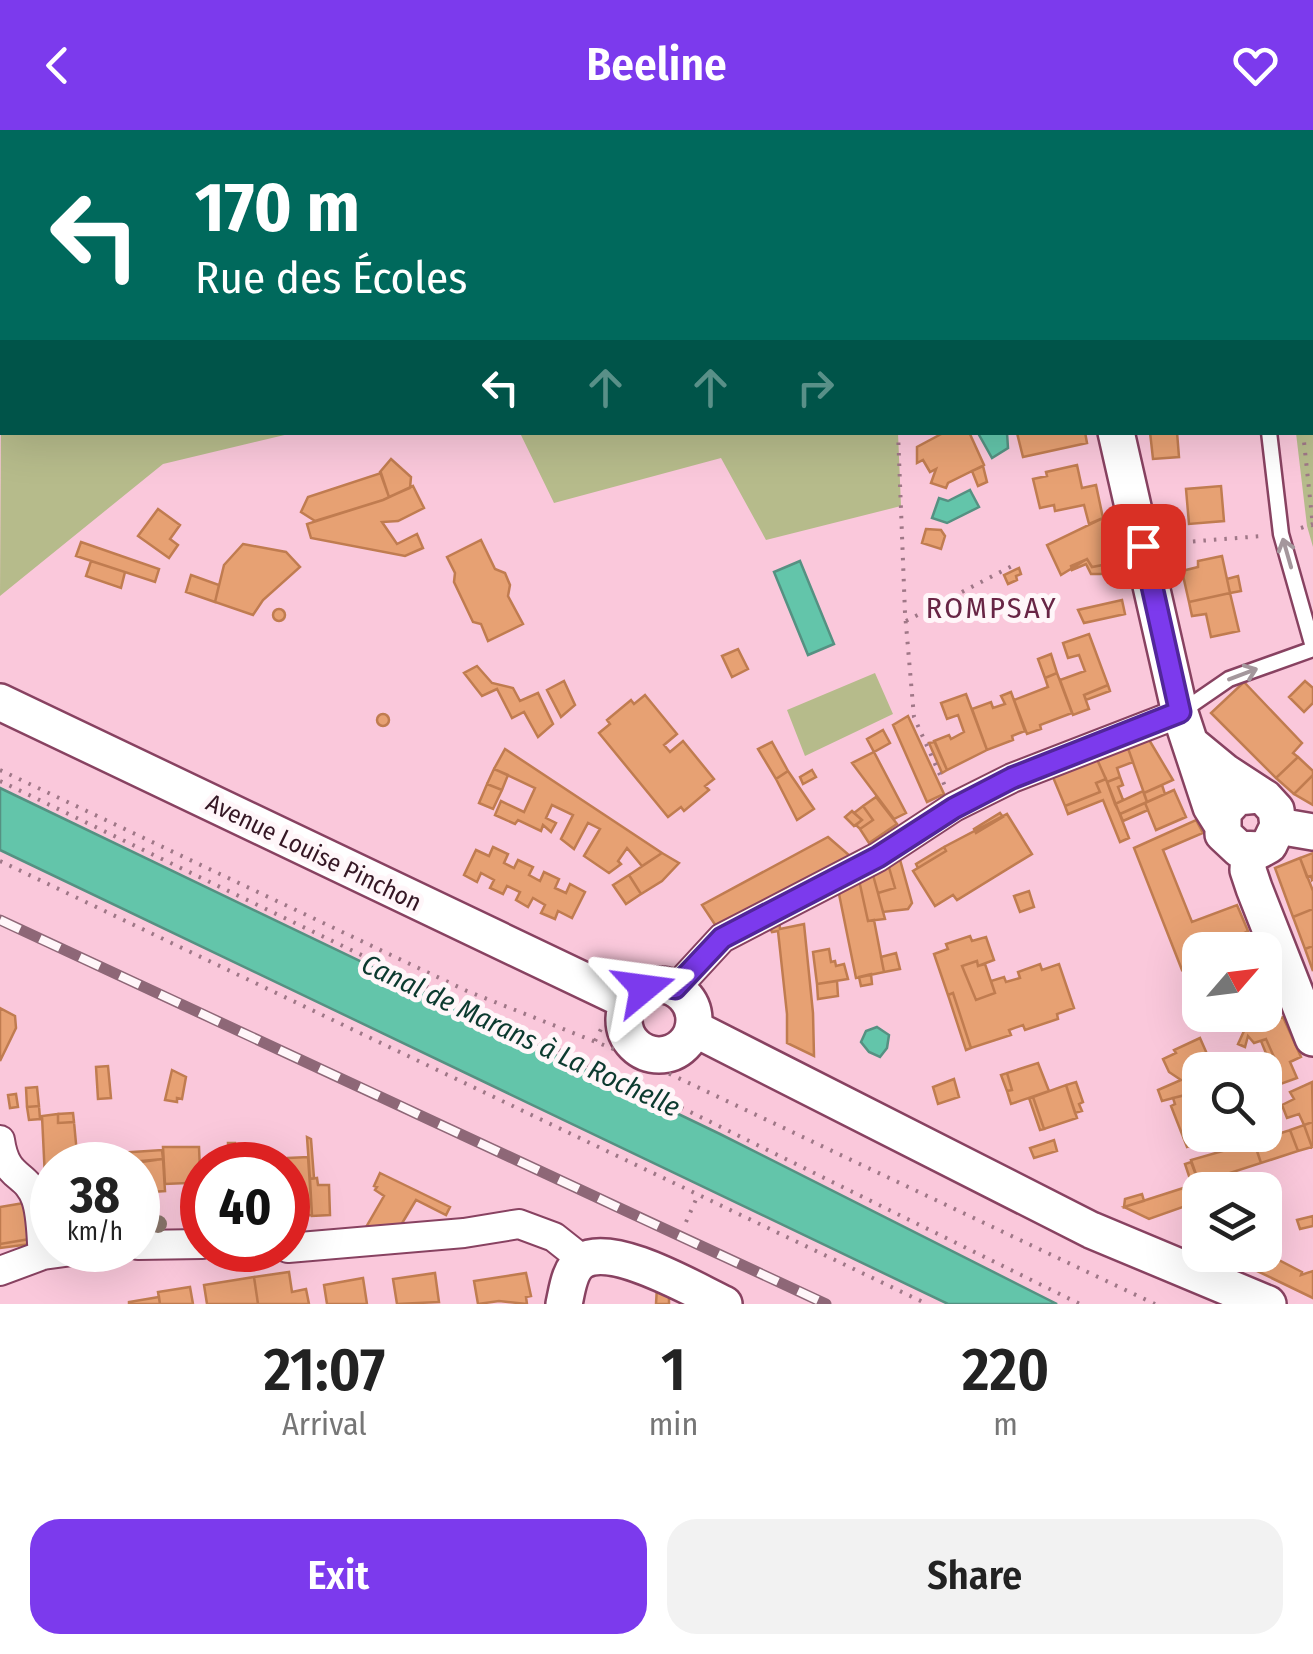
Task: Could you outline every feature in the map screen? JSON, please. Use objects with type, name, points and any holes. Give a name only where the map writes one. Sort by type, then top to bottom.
[{"type":"street","points":[[1117,435],[1185,728],[1211,807],[1229,843],[1249,852],[1296,829],[1185,728]]},
{"type":"street","name":"Avenue Louise Pinchon","points":[[0,702],[628,1002]]},
{"type":"street","points":[[675,988],[722,938],[878,857],[954,808],[1012,778],[1185,728]]},
{"type":"street","points":[[1221,823],[1228,803],[1247,794],[1258,795]]},
{"type":"street","points":[[1249,852],[1248,870],[1254,888],[1313,1038]]},
{"type":"street","points":[[654,985],[675,988],[691,1005],[693,1028],[680,1048],[670,1054],[646,1053],[628,1037],[624,1013],[628,1002],[654,985]]},
{"type":"street","points":[[693,1028],[1091,1230],[1268,1304]]},
{"type":"street","points":[[0,1140],[2,1158],[10,1172],[30,1189]]},
{"type":"street","points":[[310,1246],[464,1233],[519,1224],[554,1237],[583,1260]]},
{"type":"street","points":[[564,1304],[574,1269],[583,1260],[612,1258],[638,1264],[724,1304]]},
{"type":"street","points":[[0,1271],[30,1260]]},
{"type":"lane","points":[[1185,728],[1229,679],[1313,648],[1281,534],[1268,435]]},
{"type":"path","points":[[898,435],[914,717],[954,808]]},
{"type":"path","points":[[1143,546],[1281,534],[1313,525],[1303,435]]},
{"type":"path","points":[[906,621],[1012,566]]},
{"type":"path","points":[[0,770],[466,991],[634,1057],[1155,1304]]},
{"type":"path","points":[[0,780],[580,1063],[618,1076],[1080,1304]]},
{"type":"path","points":[[0,861],[928,1304]]},
{"type":"path","points":[[686,1222],[698,1195]]},
{"type":"shaded area","points":[[1,435],[285,435],[163,464],[0,596]]},
{"type":"shaded area","points":[[521,435],[898,435],[901,506],[766,540],[721,458],[554,503]]},
{"type":"shaded area","points":[[979,435],[1007,435],[1008,448],[992,458]]},
{"type":"shaded area","points":[[1296,435],[1313,435],[1313,547]]},
{"type":"shaded area","points":[[970,490],[979,507],[947,523],[932,518],[939,498],[948,501]]},
{"type":"shaded area","points":[[800,561],[834,644],[808,655],[774,572]]},
{"type":"shaded area","points":[[875,673],[893,714],[805,756],[787,710]]},
{"type":"shaded area","points":[[0,788],[720,1134],[1057,1304],[948,1304],[0,850]]},
{"type":"shaded area","points":[[877,1027],[889,1035],[887,1048],[880,1057],[861,1042],[866,1031]]},
{"type":"building","points":[[939,435],[970,435],[984,465],[948,483],[946,488],[931,483],[936,469],[930,472],[923,460],[917,463],[917,447]]},
{"type":"building","points":[[1018,435],[1086,435],[1087,443],[1023,457]]},
{"type":"building","points":[[1150,435],[1177,435],[1179,457],[1153,459]]},
{"type":"building","points":[[391,459],[411,477],[410,488],[389,497],[380,472]]},
{"type":"building","points":[[1077,465],[1082,488],[1096,485],[1103,518],[1089,524],[1084,505],[1055,511],[1054,505],[1040,508],[1033,479]]},
{"type":"building","points":[[983,466],[987,482],[978,486],[972,471]]},
{"type":"building","points":[[381,473],[389,497],[383,500],[315,521],[301,512],[308,497]]},
{"type":"building","points":[[413,486],[424,508],[398,521],[382,522],[397,544],[417,534],[423,548],[405,556],[311,538],[307,524],[383,500]]},
{"type":"building","points":[[1221,486],[1224,521],[1189,524],[1186,489]]},
{"type":"building","points":[[158,509],[180,525],[170,539],[178,545],[169,558],[138,536]]},
{"type":"building","points":[[1103,518],[1113,563],[1092,567],[1087,559],[1061,575],[1047,545]]},
{"type":"building","points":[[926,529],[941,530],[945,536],[941,549],[922,543]]},
{"type":"building","points":[[481,540],[495,569],[505,573],[510,585],[508,596],[523,624],[488,641],[481,624],[473,622],[447,557]]},
{"type":"building","points":[[81,542],[159,569],[155,582],[76,556]]},
{"type":"building","points":[[243,544],[286,552],[300,567],[263,600],[253,615],[215,602],[224,565]]},
{"type":"building","points":[[1222,556],[1230,593],[1189,602],[1182,571],[1198,567],[1198,561]]},
{"type":"building","points":[[1087,559],[1092,567],[1113,563],[1116,574],[1091,574],[1086,564],[1072,570],[1071,566]]},
{"type":"building","points":[[91,561],[125,572],[121,588],[86,576]]},
{"type":"building","points":[[1019,568],[1017,580],[1008,584],[1004,575]]},
{"type":"building","points":[[191,575],[219,585],[215,602],[186,592]]},
{"type":"building","points":[[1238,576],[1241,591],[1230,593],[1227,579]]},
{"type":"building","points":[[1230,593],[1239,631],[1211,637],[1206,614],[1192,616],[1189,602]]},
{"type":"building","points":[[1122,600],[1125,614],[1084,623],[1078,610]]},
{"type":"building","points":[[279,609],[285,615],[279,621],[273,615]]},
{"type":"building","points":[[1089,634],[1108,685],[1084,695],[1089,709],[1073,715],[1060,680],[1085,671],[1079,655],[1068,658],[1063,643]]},
{"type":"building","points":[[738,649],[748,669],[732,677],[722,656]]},
{"type":"building","points":[[1051,654],[1057,673],[1045,678],[1038,659]]},
{"type":"building","points":[[477,666],[492,683],[513,688],[520,701],[538,693],[553,724],[538,737],[524,712],[512,718],[497,689],[482,696],[464,673]]},
{"type":"building","points":[[1057,673],[1072,713],[1027,734],[1014,700],[1048,687],[1045,678]]},
{"type":"building","points":[[564,681],[575,705],[561,717],[547,690]]},
{"type":"building","points":[[1305,681],[1313,688],[1313,703],[1304,712],[1289,697]]},
{"type":"building","points":[[1244,682],[1302,743],[1293,753],[1298,757],[1276,778],[1211,713]]},
{"type":"building","points":[[1108,685],[1110,691],[1086,700],[1084,695]]},
{"type":"building","points":[[1011,692],[1025,731],[987,750],[972,709],[991,702],[993,708],[1005,704],[1001,696]]},
{"type":"building","points":[[966,694],[987,750],[947,770],[934,741],[964,732],[958,715],[947,719],[941,703]]},
{"type":"building","points":[[645,695],[677,734],[664,745],[670,752],[683,741],[714,779],[705,786],[709,790],[684,811],[681,807],[668,817],[599,733],[610,724],[607,720],[631,700],[634,704]]},
{"type":"building","points":[[383,714],[389,720],[383,726],[377,720]]},
{"type":"building","points":[[908,716],[944,794],[927,802],[893,725]]},
{"type":"building","points":[[883,730],[890,743],[874,752],[867,739]]},
{"type":"building","points":[[1145,733],[1173,780],[1144,793],[1125,740]]},
{"type":"building","points":[[1125,740],[1133,762],[1117,768],[1120,777],[1107,782],[1094,752]]},
{"type":"building","points":[[772,742],[788,771],[776,779],[758,749]]},
{"type":"building","points":[[935,742],[947,770],[942,773],[929,743]]},
{"type":"building","points":[[505,749],[662,853],[642,866],[627,848],[618,861],[621,864],[609,873],[584,856],[600,829],[588,823],[574,849],[561,839],[573,815],[552,805],[546,818],[556,823],[551,832],[543,825],[541,831],[495,815],[501,801],[524,812],[535,788],[494,769]]},
{"type":"building","points":[[874,752],[906,813],[894,819],[852,763]]},
{"type":"building","points":[[1094,753],[1106,779],[1096,783],[1100,792],[1065,806],[1050,770]]},
{"type":"building","points":[[1298,757],[1313,775],[1294,794],[1276,778]]},
{"type":"building","points":[[494,769],[508,775],[502,790],[487,784]]},
{"type":"building","points":[[812,770],[816,777],[803,784],[800,777]]},
{"type":"building","points":[[788,771],[814,809],[797,820],[776,779]]},
{"type":"building","points":[[1313,775],[1313,805],[1294,794]]},
{"type":"building","points":[[1120,777],[1123,785],[1118,787],[1123,800],[1115,804],[1107,782]]},
{"type":"building","points":[[1106,779],[1129,838],[1120,842],[1103,800],[1068,814],[1065,806],[1100,792],[1096,783]]},
{"type":"building","points":[[487,784],[502,790],[493,809],[479,803]]},
{"type":"building","points":[[1162,785],[1165,794],[1147,802],[1144,793]]},
{"type":"building","points":[[1174,790],[1186,817],[1156,830],[1145,803]]},
{"type":"building","points":[[1143,791],[1147,802],[1120,814],[1115,804]]},
{"type":"building","points":[[876,797],[897,824],[869,843],[860,829],[873,820],[863,806]]},
{"type":"building","points":[[1145,803],[1148,810],[1123,821],[1120,814]]},
{"type":"building","points":[[863,806],[873,820],[860,829],[856,825],[862,820],[854,813]]},
{"type":"building","points":[[852,811],[862,820],[854,826],[845,817]]},
{"type":"building","points":[[1000,813],[1003,817],[976,833],[974,829]]},
{"type":"building","points":[[1007,814],[1032,854],[957,900],[953,895],[935,906],[913,871],[946,851],[944,847]]},
{"type":"building","points":[[1196,820],[1203,833],[1163,850],[1192,922],[1237,905],[1248,931],[1182,932],[1182,970],[1134,848]]},
{"type":"building","points":[[828,837],[850,856],[716,926],[702,905]]},
{"type":"building","points":[[493,847],[508,854],[504,863],[514,868],[518,860],[533,867],[529,875],[540,881],[544,872],[559,879],[555,888],[566,893],[570,884],[585,892],[572,918],[558,911],[555,919],[541,913],[545,905],[533,898],[528,907],[516,900],[520,892],[507,886],[503,894],[490,888],[494,880],[481,873],[477,882],[464,875],[476,850],[489,856]]},
{"type":"building","points":[[944,847],[946,851],[918,868],[916,864]]},
{"type":"building","points":[[662,853],[679,863],[662,881],[641,894],[629,875]]},
{"type":"building","points":[[1313,853],[1313,879],[1312,880],[1300,858]]},
{"type":"building","points":[[899,856],[912,903],[908,909],[883,912],[878,893],[895,888],[888,864]]},
{"type":"building","points":[[1300,858],[1313,891],[1313,909],[1293,917],[1275,868]]},
{"type":"building","points":[[888,864],[895,888],[878,893],[873,875]]},
{"type":"building","points":[[629,875],[641,894],[626,904],[613,885]]},
{"type":"building","points":[[873,875],[885,919],[868,921],[859,880]]},
{"type":"building","points":[[859,880],[868,921],[874,920],[884,972],[856,978],[838,889]]},
{"type":"building","points":[[1029,891],[1034,907],[1020,912],[1014,896]]},
{"type":"building","points":[[1313,909],[1313,946],[1305,949],[1293,917]]},
{"type":"building","points":[[779,920],[780,929],[804,924],[814,1056],[787,1043],[778,931],[772,932],[769,926]]},
{"type":"building","points":[[970,936],[972,941],[986,937],[994,960],[962,966],[976,1000],[995,993],[991,981],[1020,978],[1018,972],[1040,964],[1042,970],[1059,964],[1074,1008],[1057,1014],[1058,1019],[1025,1030],[1023,1025],[1009,1030],[1011,1035],[971,1048],[953,993],[948,995],[934,954],[948,949],[946,944]]},
{"type":"building","points":[[1313,946],[1313,971],[1305,949]]},
{"type":"building","points":[[829,949],[831,962],[835,961],[836,966],[844,964],[848,979],[817,984],[813,952]]},
{"type":"building","points":[[896,953],[900,969],[884,972],[881,957]]},
{"type":"building","points":[[977,961],[978,966],[985,964],[995,993],[976,1000],[962,966]]},
{"type":"building","points":[[871,974],[872,984],[861,986],[859,977]]},
{"type":"building","points":[[837,981],[838,996],[818,999],[817,984]]},
{"type":"building","points":[[953,993],[971,1048],[966,1050],[948,995]]},
{"type":"building","points":[[0,1008],[15,1016],[16,1028],[0,1061]]},
{"type":"building","points":[[1282,1017],[1301,1057],[1290,1062],[1297,1078],[1282,1083],[1282,1052],[1272,1052],[1266,1039],[1254,1043],[1248,1036],[1245,1047],[1238,1044],[1244,1032],[1282,1032]]},
{"type":"building","points":[[1200,1038],[1206,1052],[1182,1052],[1182,1096],[1162,1101],[1158,1090],[1181,1080],[1169,1072],[1163,1059],[1176,1053],[1174,1050]]},
{"type":"building","points":[[1266,1039],[1272,1052],[1265,1052],[1261,1041]]},
{"type":"building","points":[[1038,1063],[1049,1091],[1011,1104],[1007,1073]]},
{"type":"building","points":[[108,1066],[111,1098],[98,1099],[96,1067]]},
{"type":"building","points":[[172,1070],[186,1077],[182,1099],[177,1098],[177,1102],[165,1100]]},
{"type":"building","points":[[1007,1073],[1012,1090],[1007,1091],[1001,1075]]},
{"type":"building","points":[[954,1079],[959,1097],[938,1104],[933,1087]]},
{"type":"building","points":[[1076,1082],[1083,1102],[1079,1104],[1082,1111],[1075,1113],[1066,1085]]},
{"type":"building","points":[[1312,1082],[1313,1122],[1304,1125],[1299,1114],[1287,1118],[1282,1105],[1294,1099],[1290,1092]]},
{"type":"building","points":[[1066,1085],[1077,1118],[1044,1129],[1033,1097]]},
{"type":"building","points":[[37,1087],[39,1106],[27,1107],[26,1088]]},
{"type":"building","points":[[16,1094],[18,1107],[10,1108],[8,1095]]},
{"type":"building","points":[[1182,1096],[1182,1134],[1171,1106],[1175,1104],[1173,1098]]},
{"type":"building","points":[[1033,1097],[1044,1129],[1040,1130],[1029,1098]]},
{"type":"building","points":[[39,1106],[40,1119],[29,1120],[27,1107]]},
{"type":"building","points":[[73,1113],[74,1122],[58,1123],[58,1114]]},
{"type":"building","points":[[58,1114],[58,1123],[74,1122],[76,1142],[43,1142],[42,1116]]},
{"type":"building","points":[[1313,1122],[1313,1146],[1312,1147],[1304,1125]]},
{"type":"building","points":[[1304,1125],[1312,1147],[1298,1151],[1290,1130]]},
{"type":"building","points":[[1290,1130],[1298,1151],[1261,1163],[1257,1152],[1282,1152],[1282,1133]]},
{"type":"building","points":[[307,1137],[311,1139],[314,1178],[310,1179],[310,1142]]},
{"type":"building","points":[[1054,1140],[1057,1151],[1034,1158],[1030,1148]]},
{"type":"building","points":[[163,1147],[180,1147],[180,1183],[165,1184]]},
{"type":"building","points":[[1219,1152],[1257,1152],[1261,1163],[1233,1172],[1195,1172],[1191,1160]]},
{"type":"building","points":[[163,1159],[165,1191],[160,1191]]},
{"type":"building","points":[[380,1173],[450,1207],[446,1215],[416,1200],[401,1225],[365,1229],[384,1196],[374,1186]]},
{"type":"building","points":[[317,1178],[318,1185],[329,1185],[330,1215],[312,1216],[310,1179]]},
{"type":"building","points":[[1182,1188],[1182,1207],[1149,1219],[1124,1207]]},
{"type":"building","points":[[1142,1194],[1144,1201],[1124,1207],[1125,1199]]},
{"type":"building","points":[[24,1203],[30,1239],[0,1244],[0,1207]]},
{"type":"building","points":[[1313,1216],[1313,1226],[1300,1229],[1297,1220]]},
{"type":"building","points":[[30,1239],[30,1244],[0,1248],[0,1244]]},
{"type":"building","points":[[1282,1262],[1302,1272],[1301,1275],[1313,1271],[1313,1298],[1259,1272],[1282,1272]]},
{"type":"building","points":[[289,1272],[292,1292],[306,1289],[309,1304],[258,1304],[254,1277]]},
{"type":"building","points":[[435,1273],[439,1302],[397,1304],[393,1279]]},
{"type":"building","points":[[526,1273],[531,1296],[526,1297],[527,1304],[478,1304],[474,1281]]},
{"type":"building","points":[[254,1277],[258,1304],[207,1304],[204,1285]]},
{"type":"building","points":[[363,1278],[367,1304],[327,1304],[324,1285]]},
{"type":"building","points":[[190,1287],[193,1304],[160,1304],[158,1292]]},
{"type":"building","points":[[657,1287],[669,1291],[669,1304],[656,1304]]},
{"type":"building","points":[[159,1297],[160,1304],[129,1304],[129,1302]]},
{"type":"railway","points":[[0,920],[826,1304]]},
{"type":"district","name":"ROMPSAY","points":[[992,608]]},
{"type":"route","points":[[644,988],[675,988],[722,938],[878,857],[954,808],[1012,778],[1180,712],[1143,546]]},
{"type":"water label","name":"Canal de Marans à La Rochelle","points":[[521,1035]]}]
